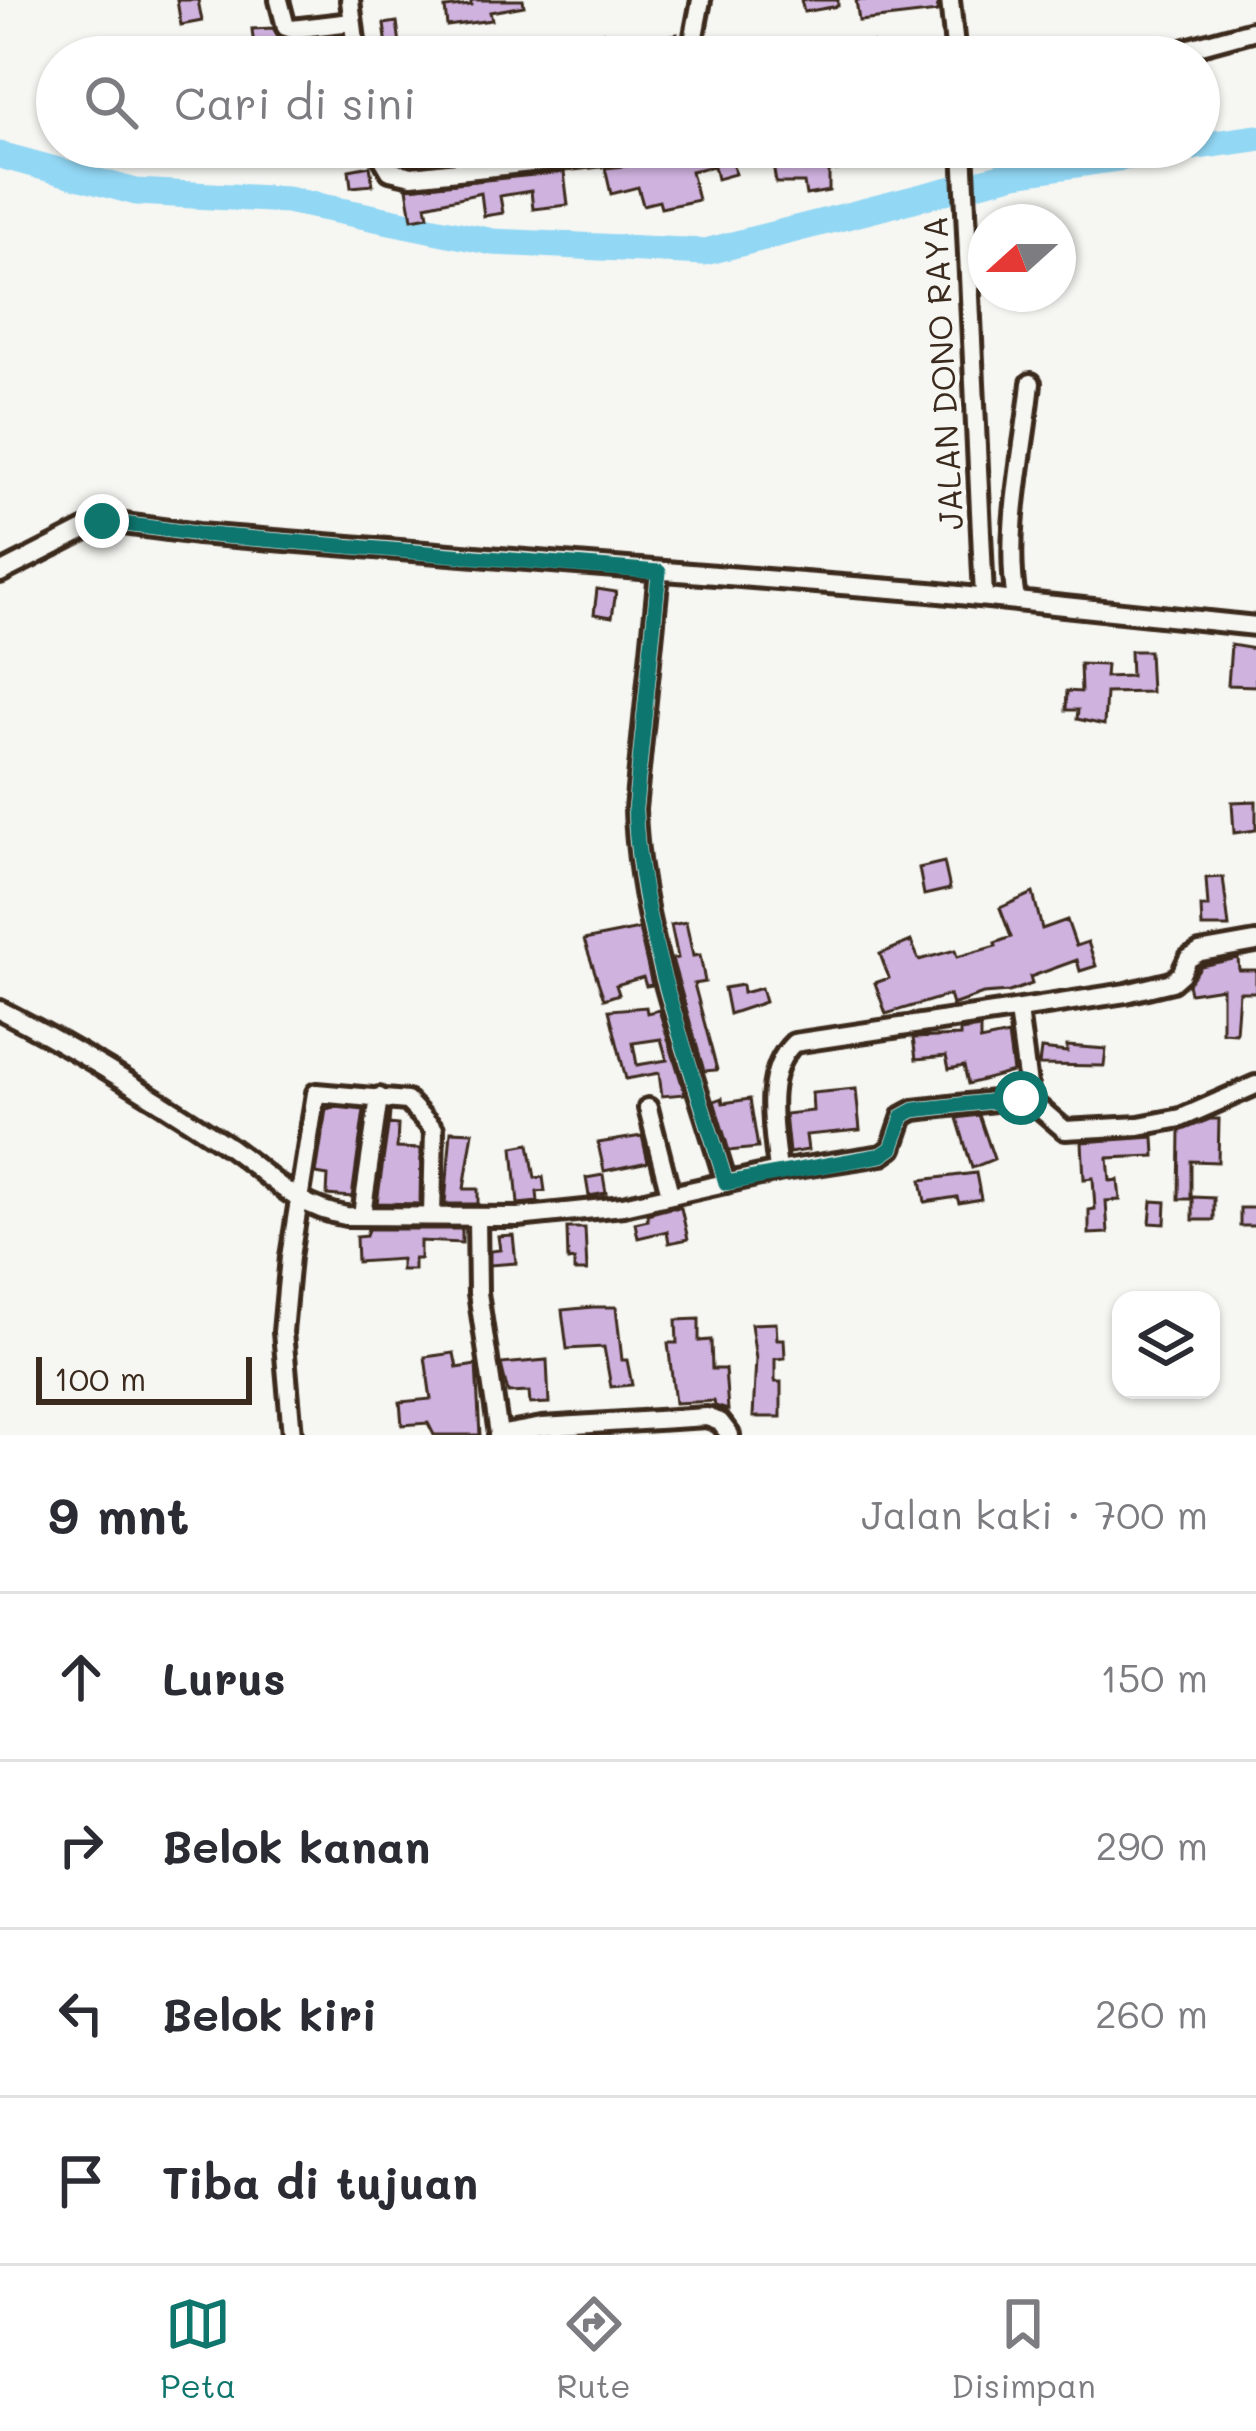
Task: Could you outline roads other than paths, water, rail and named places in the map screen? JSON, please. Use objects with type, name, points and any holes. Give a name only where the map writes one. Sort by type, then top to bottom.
[{"type":"street","points":[[279,0],[286,27],[292,29],[352,22]]},
{"type":"street","points":[[350,0],[354,36]]},
{"type":"street","points":[[694,36],[700,0]]},
{"type":"street","points":[[950,0],[954,36]]},
{"type":"street","points":[[1220,40],[1252,31]]},
{"type":"street","points":[[388,168],[412,176],[485,168]]},
{"type":"street","name":"JALAN DONO RAYA","points":[[964,168],[984,597]]},
{"type":"street","points":[[1016,600],[1014,530],[1031,383]]},
{"type":"street","points":[[0,573],[102,521],[198,534],[984,597],[1256,626]]},
{"type":"street","points":[[659,572],[635,809],[636,846],[666,978],[726,1183]]},
{"type":"street","points":[[778,1171],[772,1110],[778,1066],[794,1042],[896,1024],[1018,1011],[1172,982],[1192,956],[1256,942]]},
{"type":"street","points":[[0,1010],[76,1048],[228,1146],[298,1202],[318,1211],[362,1215],[518,1217],[623,1206],[778,1171],[882,1155],[892,1148],[903,1116],[914,1110],[954,1102],[1030,1100]]},
{"type":"street","points":[[1018,1011],[1030,1100],[1065,1130],[1139,1126],[1205,1110],[1256,1085]]},
{"type":"street","points":[[292,1435],[283,1332],[316,1093],[407,1101],[434,1129],[432,1216]]},
{"type":"street","points":[[362,1215],[379,1097]]},
{"type":"street","points":[[648,1108],[670,1195]]},
{"type":"street","points":[[477,1217],[478,1293],[498,1434],[707,1417],[720,1422],[730,1435]]},
{"type":"waterway","points":[[1220,143],[1256,138]]},
{"type":"waterway","points":[[0,155],[36,165]]},
{"type":"waterway","points":[[48,168],[136,192],[287,200],[493,242],[705,252],[1050,168]]}]
